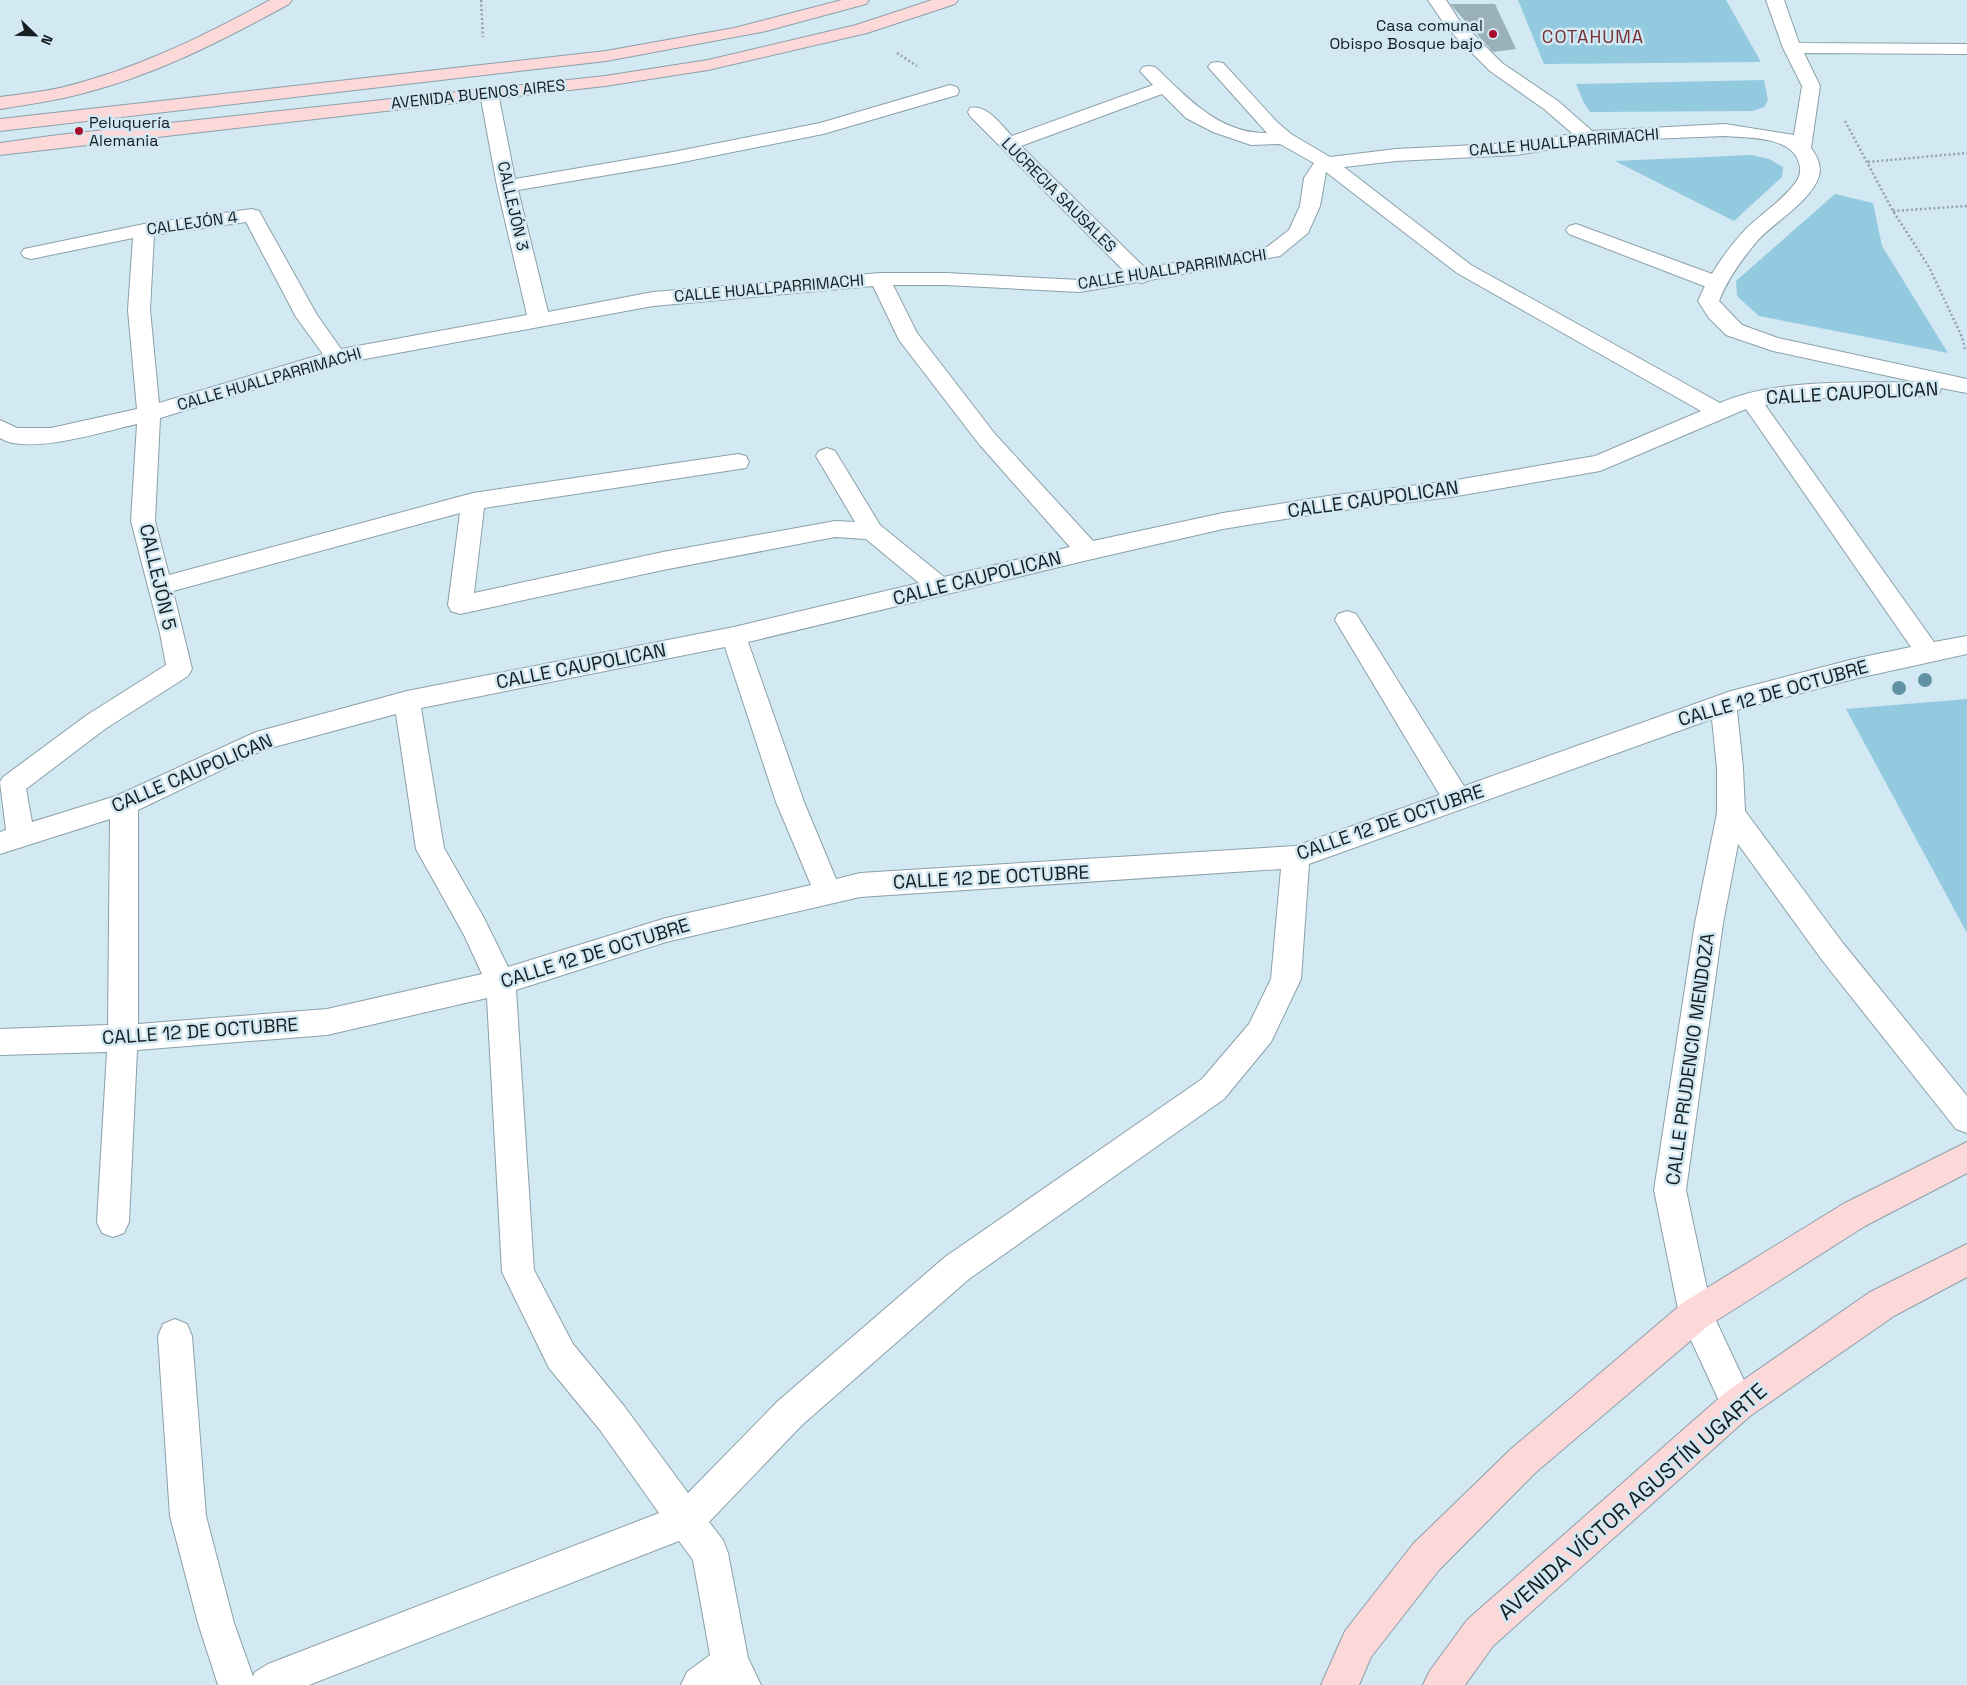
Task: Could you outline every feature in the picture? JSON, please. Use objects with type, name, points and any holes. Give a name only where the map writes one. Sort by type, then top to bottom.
[{"type":"main road","points":[[0,103],[66,92],[144,68],[212,38],[282,0]]},
{"type":"main road","name":"AVENIDA BUENOS AIRES","points":[[0,125],[606,56],[713,38],[860,0]]},
{"type":"main road","name":"AVENIDA BUENOS AIRES","points":[[0,149],[58,140],[605,81],[708,65],[861,29],[949,0]]},
{"type":"main road","points":[[1340,1685],[1358,1644],[1426,1557],[1523,1461],[1696,1314],[1854,1215],[1967,1157]]},
{"type":"main road","name":"AVENIDA VÍCTOR AGUSTÍN UGARTE","points":[[1442,1685],[1480,1633],[1738,1404],[1882,1304],[1967,1260]]},
{"type":"street","points":[[1438,0],[1453,24],[1496,67],[1551,105],[1588,137]]},
{"type":"street","points":[[1775,0],[1792,48],[1811,86],[1802,148],[1807,156],[1810,168],[1809,177],[1800,191],[1752,235],[1716,283],[1708,301],[1716,313],[1734,330],[1773,344],[1967,387]]},
{"type":"street","points":[[1792,48],[1967,49]]},
{"type":"street","points":[[1217,67],[1269,125],[1284,138],[1327,164],[1464,270],[1718,412]]},
{"type":"street","points":[[1149,72],[1193,114],[1220,128],[1252,139],[1284,138]]},
{"type":"street","points":[[1008,144],[1165,87]]},
{"type":"street","points":[[507,186],[673,158],[823,128],[950,92]]},
{"type":"street","name":"CALLEJÓN 3","points":[[489,93],[507,186],[539,320]]},
{"type":"street","name":"LUCRECIA SAUSALES","points":[[977,112],[1142,277]]},
{"type":"street","name":"CALLE HUALLPARRIMACHI","points":[[0,428],[13,436],[51,436],[148,414],[336,356],[653,299],[880,279],[946,278],[1080,286],[1142,277],[1273,252],[1298,233],[1310,206],[1314,178],[1318,169],[1327,164],[1354,158],[1516,149],[1588,137],[1725,130],[1753,132],[1788,139],[1802,148]]},
{"type":"street","name":"CALLEJÓN 4","points":[[31,254],[144,230],[252,215],[307,317],[336,356]]},
{"type":"street","name":"CALLEJÓN 5","points":[[10,840],[12,785],[96,722],[179,669],[143,521],[148,414],[139,310],[144,230]]},
{"type":"street","points":[[1576,230],[1716,283]]},
{"type":"street","points":[[880,279],[907,335],[987,439],[1088,551]]},
{"type":"street","name":"CALLE CAUPOLICAN","points":[[10,840],[124,804],[256,742],[407,702],[734,636],[1088,551],[1223,521],[1328,504],[1451,489],[1600,463],[1750,400],[1821,391],[1967,387]]},
{"type":"street","points":[[1750,400],[1929,654]]},
{"type":"street","points":[[827,456],[872,531],[940,587]]},
{"type":"street","points":[[160,586],[473,501],[738,462]]},
{"type":"street","points":[[473,501],[460,605],[663,561],[835,529],[872,531]]},
{"type":"street","points":[[1347,620],[1457,799]]},
{"type":"street","points":[[734,636],[790,802],[828,892]]},
{"type":"street","name":"CALLE 12 DE OCTUBRE","points":[[0,1042],[123,1038],[327,1022],[501,982],[666,930],[860,885],[1296,857],[1724,704],[1858,668],[1967,645]]},
{"type":"street","points":[[407,702],[430,849],[474,927],[501,982],[518,1272],[561,1356],[612,1418],[710,1553],[736,1674],[700,1685]]},
{"type":"street","name":"CALLE PRUDENCIO MENDOZA","points":[[1724,704],[1730,768],[1731,813],[1709,923],[1670,1190],[1696,1314],[1738,1404]]},
{"type":"street","points":[[113,1222],[123,1038],[124,804]]},
{"type":"street","points":[[1731,813],[1832,951],[1967,1119]]},
{"type":"street","points":[[268,1685],[290,1673],[686,1520],[790,1413],[957,1268],[1213,1089],[1260,1033],[1286,978],[1296,857]]},
{"type":"street","points":[[175,1336],[188,1516],[216,1623],[236,1685]]},
{"type":"path","points":[[1844,119],[1893,211],[1928,268],[1962,336],[1965,352]]},
{"type":"path","points":[[1868,162],[1967,153]]},
{"type":"path","points":[[1893,211],[1967,206]]},
{"type":"shaded area","points":[[1518,0],[1726,0],[1761,62],[1544,64]]},
{"type":"shaded area","points":[[1764,80],[1768,100],[1764,107],[1753,111],[1590,112],[1576,84]]},
{"type":"shaded area","points":[[1751,155],[1769,159],[1783,167],[1782,177],[1734,221],[1615,161]]},
{"type":"shaded area","points":[[1835,194],[1873,203],[1882,246],[1948,353],[1759,316],[1737,296],[1736,281]]},
{"type":"shaded area","points":[[1967,699],[1967,933],[1846,709]]},
{"type":"building","points":[[1450,4],[1495,4],[1516,49],[1493,52]]},
{"type":"place","name":"Casa comunal Obispo Bosque bajo","points":[[1493,34]]},
{"type":"place","name":"Peluquería Alemania","points":[[79,131]]},
{"type":"district","name":"COTAHUMA","points":[[1593,36]]}]
